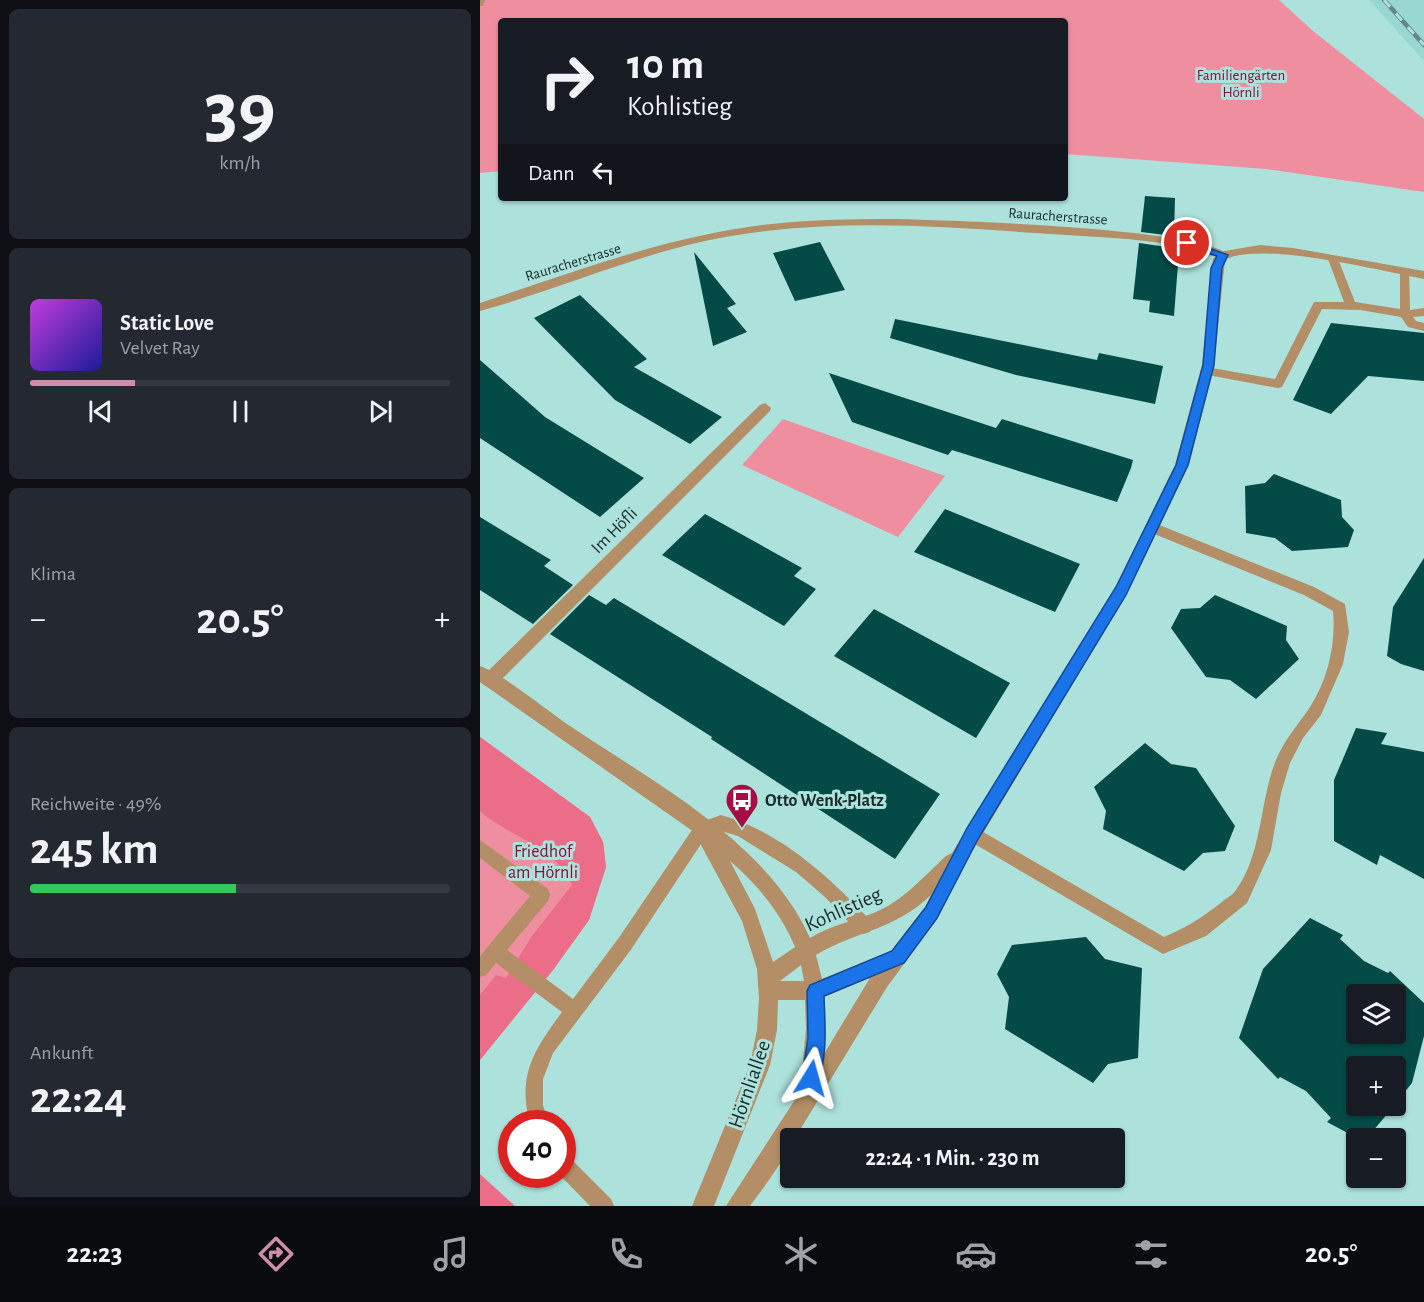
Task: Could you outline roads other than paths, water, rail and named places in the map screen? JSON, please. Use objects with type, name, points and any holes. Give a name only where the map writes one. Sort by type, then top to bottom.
[{"type":"street","name":"Rauracherstrasse","points":[[480,307],[683,244],[737,232],[792,227],[954,223],[1172,241],[1223,255],[1260,249],[1424,275]]},
{"type":"street","name":"Kohlistieg","points":[[808,1097],[879,980],[932,913],[972,834],[1121,591],[1182,465],[1206,371],[1213,325],[1217,268],[1223,255]]},
{"type":"street","name":"Im Höfli","points":[[485,677],[765,408]]},
{"type":"street","name":"Hörnliallee","points":[[485,677],[728,846],[762,880],[796,927],[816,991],[816,1038],[808,1097],[769,1161],[737,1206]]},
{"type":"street","name":"Hörnliallee","points":[[702,829],[747,908],[760,938],[769,984],[767,1041],[760,1065],[703,1206]]},
{"type":"street","name":"Kohlistieg","points":[[769,984],[805,951],[827,938],[882,920],[909,903],[961,854]]},
{"type":"street","name":"Kohlistieg","points":[[769,984],[816,991],[898,957]]},
{"type":"lane","points":[[1333,259],[1351,306]]},
{"type":"lane","points":[[1405,271],[1405,314],[1412,324],[1424,327]]},
{"type":"lane","points":[[1206,371],[1278,384],[1318,305],[1351,306],[1405,314],[1424,312]]},
{"type":"lane","points":[[972,834],[1162,946],[1200,930],[1241,897],[1263,850],[1273,793],[1283,761],[1298,733],[1316,710],[1336,664],[1342,632],[1340,608],[1309,591],[1152,527]]},
{"type":"lane","points":[[535,1110],[534,1079],[547,1047],[624,945],[702,829],[721,823],[742,829],[802,866],[830,890],[864,926]]},
{"type":"lane","points":[[480,849],[542,896],[480,969]]},
{"type":"lane","points":[[495,952],[574,1010]]},
{"type":"lane","points":[[576,1178],[604,1206]]},
{"type":"railway","points":[[1384,0],[1424,45]]},
{"type":"place","name":"Otto Wenk-Platz","points":[[742,829]]},
{"type":"park label","name":"Familiengärten Hörnli","points":[[1241,84]]},
{"type":"park label","name":"Friedhof am Hörnli","points":[[543,861]]}]
